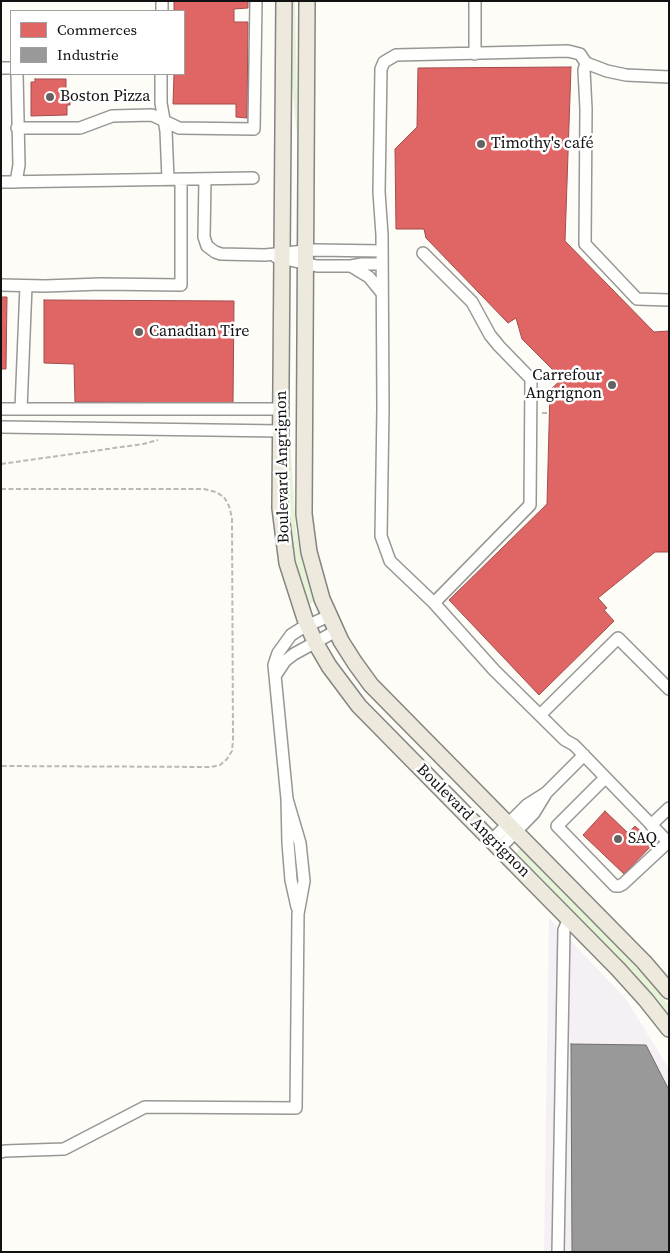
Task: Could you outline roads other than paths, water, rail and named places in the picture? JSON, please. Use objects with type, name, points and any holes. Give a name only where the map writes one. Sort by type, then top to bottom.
[{"type":"main road","name":"Boulevard Angrignon","points":[[284,1],[280,508],[289,574],[307,625],[336,676],[359,706],[633,984],[669,1029]]},
{"type":"main road","name":"Boulevard Angrignon","points":[[307,1],[304,514],[314,576],[336,631],[354,662],[371,685],[644,962],[669,991]]},
{"type":"lane","points":[[17,128],[84,127],[112,116],[152,116],[179,128],[254,128],[256,1]]},
{"type":"lane","points":[[475,1],[475,54]]},
{"type":"lane","points":[[605,778],[557,826],[615,886],[619,886],[668,842],[584,755],[494,670],[434,603],[390,561],[381,536],[383,408],[382,251],[379,192],[381,69],[389,58],[396,55],[568,51],[580,54],[586,63],[619,74],[669,78]]},
{"type":"lane","points":[[586,63],[584,70],[586,109],[585,244],[637,300],[669,300]]},
{"type":"lane","points":[[16,182],[19,165],[17,75]]},
{"type":"lane","points":[[161,75],[161,103],[166,131],[168,179]]},
{"type":"lane","points":[[1,182],[253,178]]},
{"type":"lane","points":[[1,285],[181,285],[181,179]]},
{"type":"lane","points":[[205,179],[204,237],[207,246],[215,252],[221,254],[305,258],[382,251]]},
{"type":"lane","points":[[423,253],[472,302],[490,335],[532,379],[530,505],[434,603]]},
{"type":"lane","points":[[305,258],[317,266],[382,264]]},
{"type":"lane","points":[[351,266],[369,276],[382,293]]},
{"type":"lane","points":[[21,409],[26,286]]},
{"type":"lane","points":[[1,408],[280,409]]},
{"type":"lane","points":[[1,427],[280,431]]},
{"type":"lane","points":[[3,1151],[64,1149],[145,1107],[296,1108],[298,914],[291,880],[287,799],[274,665],[278,653],[291,635],[307,625],[329,616]]},
{"type":"lane","points":[[275,676],[288,658],[336,631]]},
{"type":"lane","points":[[540,715],[618,638],[669,689]]},
{"type":"lane","points":[[496,844],[512,828],[527,806],[546,793],[584,755]]},
{"type":"lane","points":[[651,826],[669,808]]},
{"type":"lane","points":[[558,1252],[564,930],[569,918]]},
{"type":"place","name":"Boston Pizza","points":[[50,97]]},
{"type":"place","name":"Timothy's café","points":[[481,144]]},
{"type":"place","name":"Canadian Tire","points":[[139,332]]},
{"type":"place","name":"Carrefour Angrignon","points":[[612,385]]},
{"type":"place","name":"SAQ","points":[[618,839]]}]
